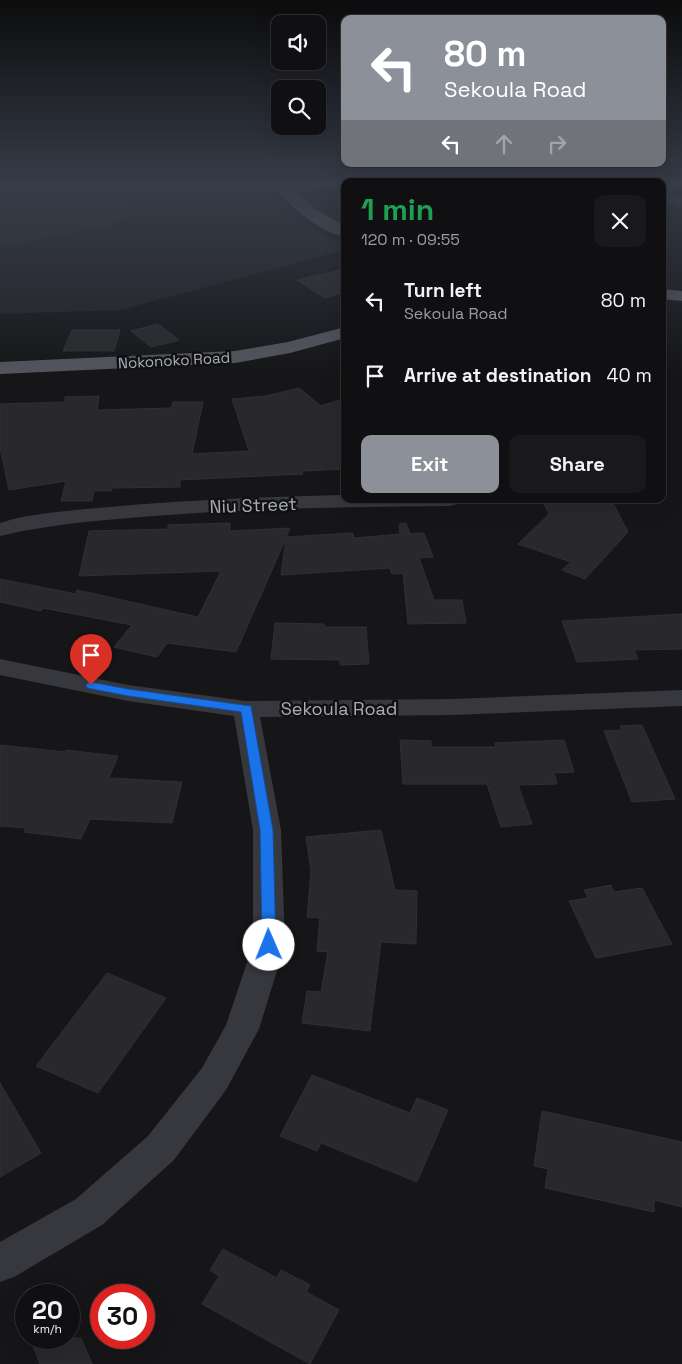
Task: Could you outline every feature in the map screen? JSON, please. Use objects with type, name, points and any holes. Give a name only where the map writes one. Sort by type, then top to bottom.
[{"type":"main road","points":[[666,294],[682,296]]},
{"type":"main road","points":[[666,305],[682,307]]},
{"type":"main road","name":"Nokonoko Road","points":[[0,368],[235,357],[290,347],[341,333]]},
{"type":"main road","name":"Nokonoko Road","points":[[0,381],[207,372],[271,364],[341,347]]},
{"type":"street","name":"Niu Street","points":[[0,530],[16,525],[56,518],[112,512],[238,505],[341,503]]},
{"type":"street","name":"Sekoula Road","points":[[0,667],[128,693],[246,709],[453,707],[682,698]]},
{"type":"street","points":[[0,1263],[89,1212],[161,1148],[214,1079],[242,1029],[269,945],[267,830],[246,709]]},
{"type":"shaded area","points":[[0,248],[341,248],[341,251],[120,310],[0,314]]},
{"type":"building","points":[[341,270],[341,293],[325,298],[297,280]]},
{"type":"building","points":[[158,324],[179,340],[151,347],[131,331]]},
{"type":"building","points":[[72,330],[120,330],[114,351],[63,351]]},
{"type":"building","points":[[299,388],[321,406],[341,399],[341,469],[302,471],[303,474],[180,480],[180,487],[112,488],[111,491],[94,491],[92,501],[61,501],[66,481],[9,490],[0,448],[0,404],[65,402],[65,397],[99,396],[97,410],[171,408],[173,402],[203,402],[192,454],[249,451],[232,399],[266,396]]},
{"type":"building","points":[[544,503],[613,503],[628,532],[585,579],[562,570],[571,562],[518,544],[549,514]]},
{"type":"building","points":[[230,523],[230,531],[290,528],[286,537],[353,533],[354,538],[400,534],[399,524],[406,523],[410,534],[424,533],[433,557],[419,558],[434,600],[462,600],[466,623],[408,624],[403,573],[392,574],[390,568],[281,575],[286,538],[236,652],[167,643],[157,657],[114,647],[132,625],[43,608],[41,611],[0,602],[0,579],[76,594],[77,590],[198,617],[221,571],[79,576],[89,531],[168,529],[168,525]]},
{"type":"building","points":[[682,614],[682,649],[634,650],[638,659],[577,662],[562,621]]},
{"type":"building","points":[[275,623],[324,624],[324,627],[366,627],[369,664],[340,665],[340,660],[271,659]]},
{"type":"building","points":[[642,725],[675,799],[632,802],[604,731],[622,730],[620,726]]},
{"type":"building","points":[[400,740],[431,741],[431,747],[496,747],[495,743],[564,740],[574,772],[554,773],[557,784],[518,785],[532,824],[501,827],[487,784],[403,784]]},
{"type":"building","points":[[0,745],[118,756],[109,778],[182,782],[172,823],[90,819],[81,839],[24,832],[26,828],[0,826]]},
{"type":"building","points":[[381,830],[395,890],[417,891],[416,944],[381,942],[370,1031],[302,1023],[307,991],[321,992],[328,952],[317,951],[320,918],[307,917],[311,871],[306,837]]},
{"type":"building","points":[[611,885],[614,892],[642,888],[672,944],[596,958],[569,901],[588,898],[584,890]]},
{"type":"building","points":[[107,973],[166,998],[98,1093],[36,1066]]},
{"type":"building","points":[[312,1075],[410,1113],[417,1098],[448,1110],[417,1182],[321,1143],[317,1151],[280,1136]]},
{"type":"building","points":[[0,1083],[41,1153],[0,1177]]},
{"type":"building","points":[[542,1111],[682,1142],[682,1207],[654,1200],[654,1212],[545,1188],[548,1169],[534,1166]]},
{"type":"building","points":[[223,1249],[277,1278],[281,1270],[310,1285],[306,1292],[339,1310],[310,1364],[202,1304],[219,1276],[210,1270]]},
{"type":"building","points":[[81,1338],[92,1364],[40,1364],[34,1349],[80,1349]]},
{"type":"route","points":[[91,685],[128,693],[246,709],[267,830],[269,945]]}]
